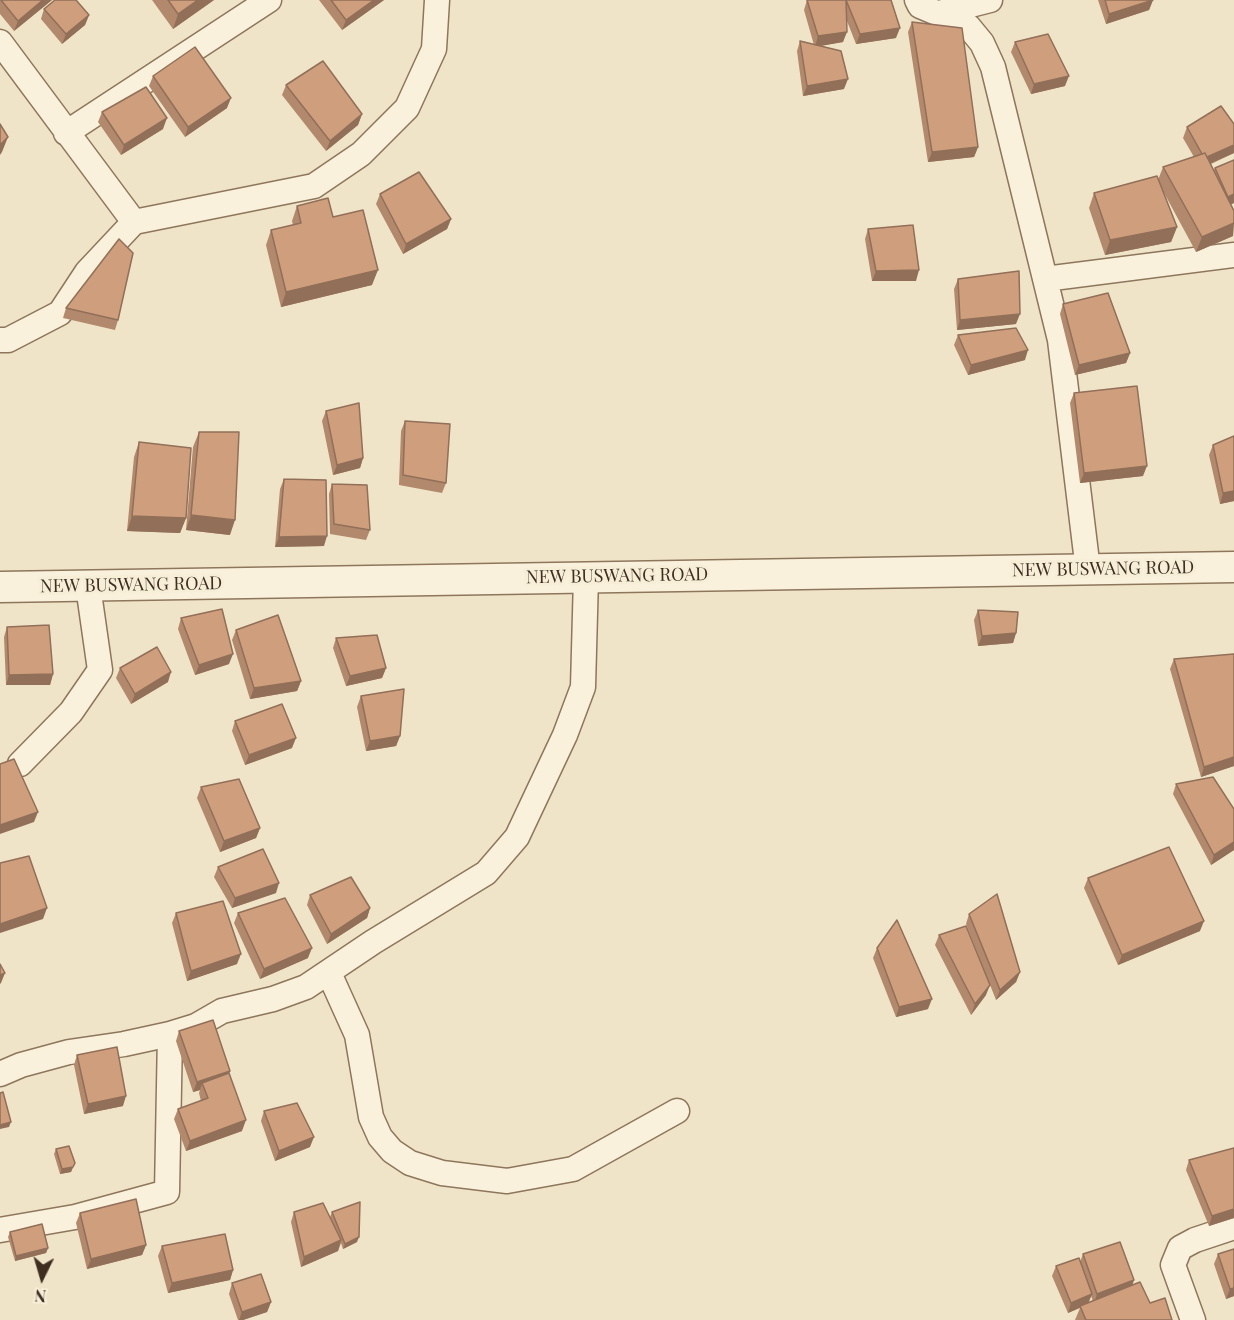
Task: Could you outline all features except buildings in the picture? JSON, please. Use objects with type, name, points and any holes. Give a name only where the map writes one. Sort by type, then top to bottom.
[{"type":"street","points":[[66,133],[269,0]]},
{"type":"street","points":[[0,340],[8,340],[60,313],[87,272],[134,222],[314,186],[361,154],[407,108],[434,49],[437,0]]},
{"type":"street","points":[[917,0],[920,6],[968,26],[982,43],[993,67],[1059,340],[1088,570]]},
{"type":"street","points":[[939,14],[990,0]]},
{"type":"street","points":[[0,42],[134,222]]},
{"type":"street","points":[[1045,279],[1234,255]]},
{"type":"street","name":"NEW BUSWANG ROAD","points":[[0,587],[1234,567]]},
{"type":"street","points":[[0,1074],[21,1065],[69,1052],[170,1034],[196,1026],[222,1011],[284,995],[329,973],[373,942],[486,873],[517,837],[565,735],[583,687],[586,577]]},
{"type":"street","points":[[20,764],[71,712],[100,670],[88,586]]},
{"type":"street","points":[[329,973],[357,1035],[372,1117],[386,1144],[410,1163],[442,1173],[507,1181],[573,1169],[676,1111]]},
{"type":"street","points":[[0,1230],[75,1217],[167,1192],[170,1034]]},
{"type":"street","points":[[1193,1320],[1173,1265],[1180,1248],[1195,1239],[1234,1227]]}]
